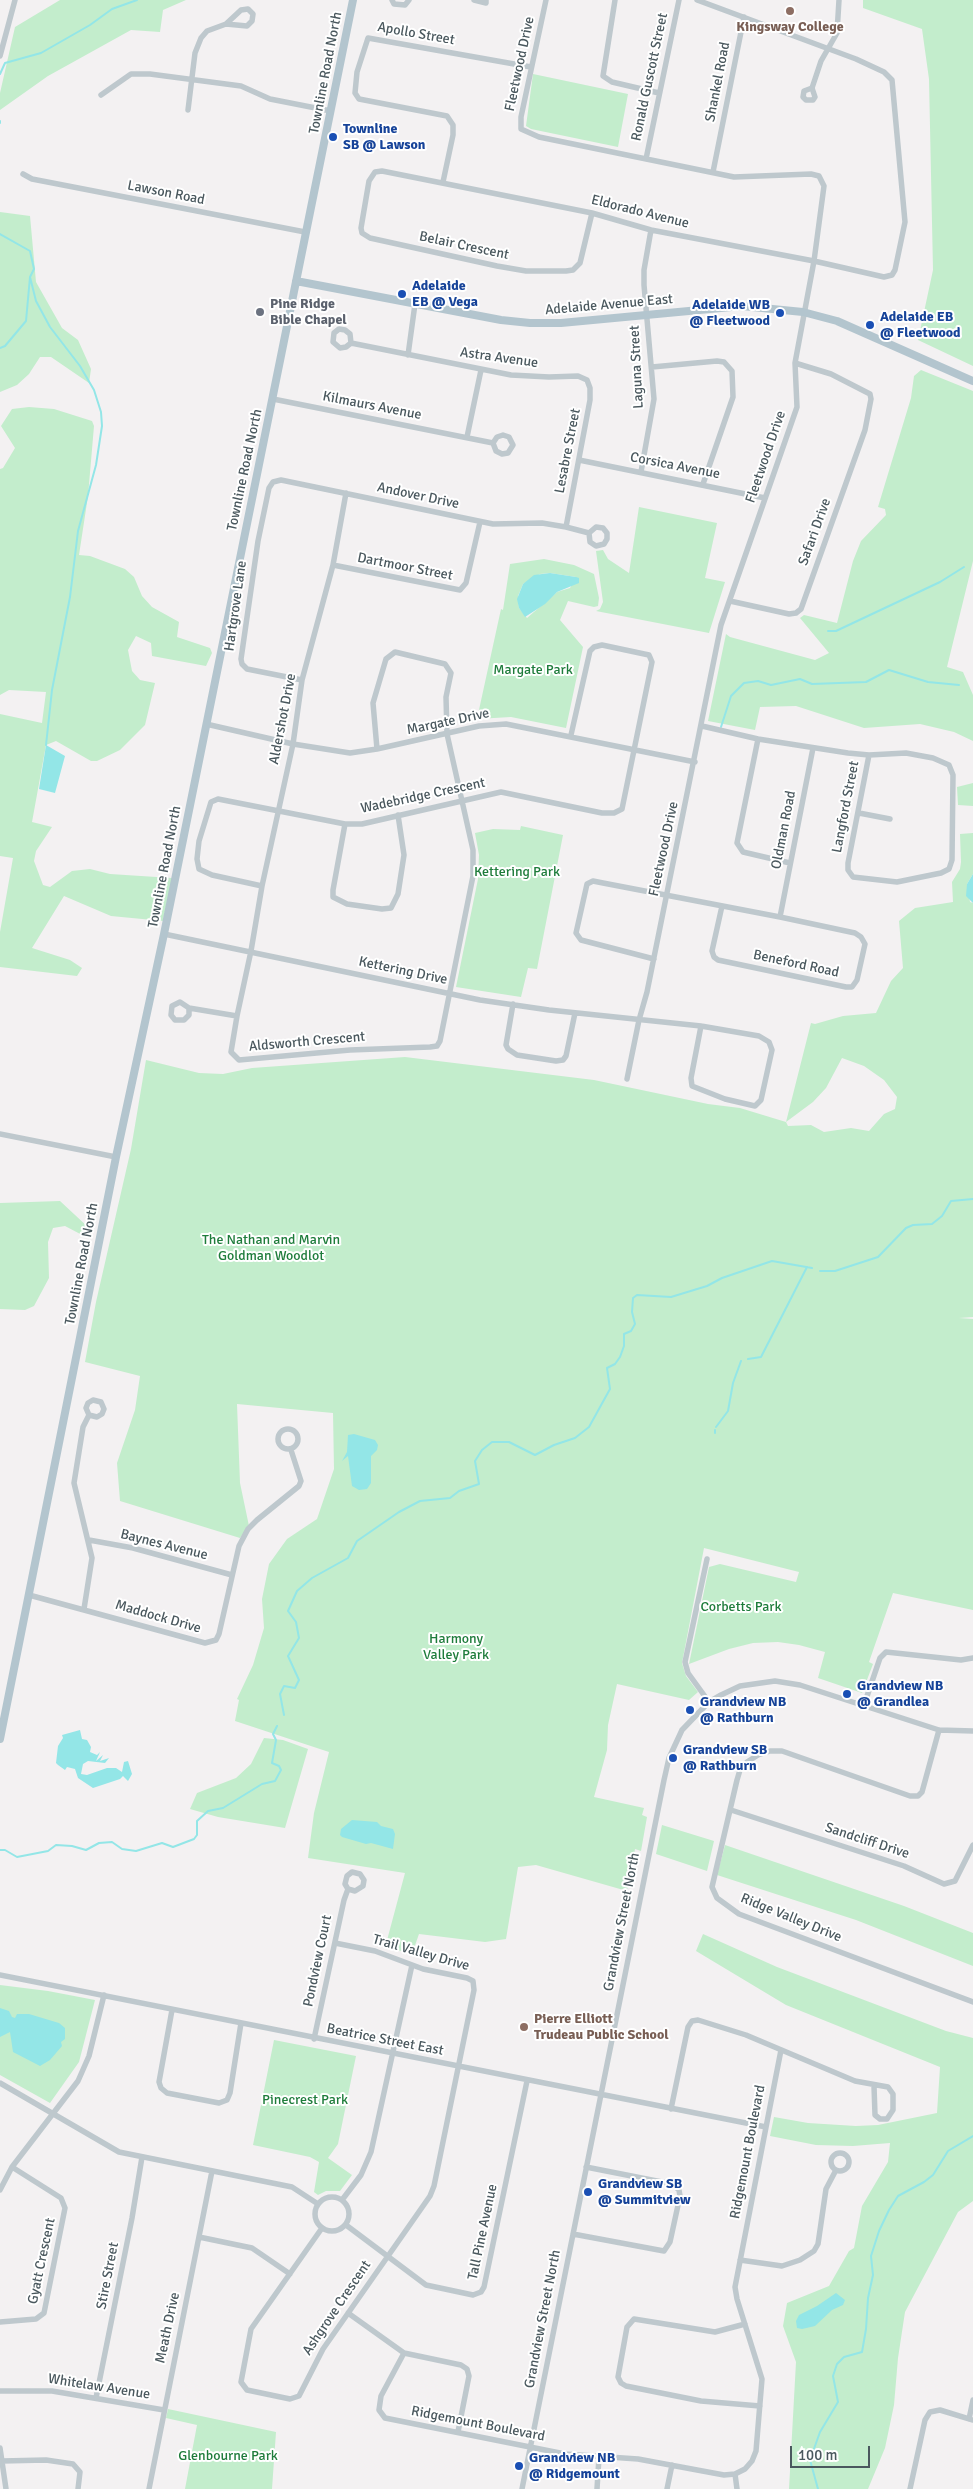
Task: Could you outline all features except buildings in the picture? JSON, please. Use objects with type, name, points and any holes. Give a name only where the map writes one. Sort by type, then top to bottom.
[{"type":"main road","name":"Townline Road North","points":[[0,1739],[116,1157],[164,934],[353,0]]},
{"type":"main road","name":"Adelaide Avenue East","points":[[296,281],[501,320],[530,323],[561,323],[742,306],[803,312],[837,321],[973,381]]},
{"type":"street","points":[[0,56],[16,0]]},
{"type":"street","points":[[392,0],[394,4],[405,5],[409,0]]},
{"type":"street","points":[[474,0],[486,2],[486,0]]},
{"type":"street","name":"Fleetwood Drive","points":[[546,0],[521,117],[521,129],[539,137],[734,177],[811,174],[819,176],[824,186],[814,261],[795,363],[797,407],[721,625],[648,992],[639,1020],[627,1079]]},
{"type":"street","points":[[615,0],[603,76],[612,82],[660,94]]},
{"type":"street","name":"Ronald Guscott Street","points":[[646,158],[679,0]]},
{"type":"street","points":[[697,0],[828,48]]},
{"type":"street","points":[[812,88],[820,61],[837,32],[839,0]]},
{"type":"street","name":"Shankel Road","points":[[713,172],[744,17]]},
{"type":"street","points":[[188,110],[195,53],[201,38],[207,31],[226,24]]},
{"type":"street","name":"Apollo Street","points":[[444,182],[453,135],[453,125],[447,116],[359,99],[355,93],[359,64],[368,38],[531,68]]},
{"type":"street","name":"Eldorado Avenue","points":[[382,171],[592,213],[651,230],[814,261],[884,277],[892,275],[905,222],[892,80],[877,68],[828,48]]},
{"type":"street","points":[[101,95],[131,74],[192,79],[241,86],[270,99],[331,110]]},
{"type":"street","name":"Belair Crescent","points":[[382,171],[376,172],[369,181],[361,228],[365,236],[512,269],[554,272],[573,270],[578,267],[592,213]]},
{"type":"street","name":"Lawson Road","points":[[23,174],[32,179],[306,232]]},
{"type":"street","name":"Laguna Street","points":[[641,472],[654,409],[644,270],[651,230]]},
{"type":"street","points":[[408,355],[415,304]]},
{"type":"street","name":"Astra Avenue","points":[[351,343],[511,375],[549,378],[578,376],[586,380]]},
{"type":"street","points":[[652,367],[717,361],[724,362],[730,366],[734,380],[733,397],[703,484]]},
{"type":"street","name":"Safari Drive","points":[[730,601],[789,614],[796,613],[801,608],[864,430],[871,400],[870,394],[830,374],[795,363]]},
{"type":"street","points":[[467,437],[481,370]]},
{"type":"street","name":"Lesabre Street","points":[[566,527],[590,400],[590,388],[586,380]]},
{"type":"street","name":"Kilmaurs Avenue","points":[[273,399],[493,443]]},
{"type":"street","name":"Corsica Avenue","points":[[579,460],[765,498]]},
{"type":"street","name":"Andover Drive","points":[[269,488],[273,482],[281,480],[480,522],[505,525],[542,523],[589,533]]},
{"type":"street","name":"Hartgrove Lane","points":[[269,488],[252,577],[242,664],[247,669],[302,680]]},
{"type":"street","name":"Aldershot Drive","points":[[252,952],[262,886],[293,744],[302,680],[333,565],[346,493]]},
{"type":"street","name":"Dartmoor Street","points":[[333,565],[460,590],[466,583],[480,522]]},
{"type":"street","points":[[571,735],[590,651],[594,647],[602,645],[630,650],[649,655],[652,662],[636,749]]},
{"type":"street","points":[[377,749],[372,704],[386,659],[395,652],[446,664],[450,673],[446,697],[447,734],[460,800],[473,850],[473,876],[449,994]]},
{"type":"street","name":"Margate Drive","points":[[206,724],[293,744],[344,752],[360,752],[480,726],[506,724],[571,735],[694,762]]},
{"type":"street","name":"Langford Street","points":[[702,726],[758,739],[813,748],[869,755],[906,753],[933,758],[949,765],[954,775],[952,860],[949,869],[942,873],[897,882],[853,877],[848,870],[869,755]]},
{"type":"street","points":[[758,739],[737,843],[743,852],[790,863]]},
{"type":"street","name":"Oldman Road","points":[[780,917],[813,748]]},
{"type":"street","name":"Wadebridge Crescent","points":[[262,886],[212,875],[199,869],[197,859],[199,842],[211,802],[218,799],[345,824],[362,824],[501,792],[602,813],[614,813],[622,809],[626,801],[636,749]]},
{"type":"street","points":[[859,812],[890,819]]},
{"type":"street","points":[[345,824],[333,890],[334,898],[347,904],[382,909],[391,908],[398,894],[404,855],[398,815]]},
{"type":"street","name":"Beneford Road","points":[[654,959],[580,940],[576,933],[587,884],[593,881],[780,917],[855,933],[861,937],[865,944],[858,980],[852,987],[718,960],[714,957],[712,951],[722,906]]},
{"type":"street","name":"Kettering Drive","points":[[164,934],[449,994],[575,1013],[701,1026],[745,1032],[770,1042],[772,1050],[761,1100],[755,1106],[724,1099],[692,1086],[691,1078],[701,1026]]},
{"type":"street","name":"Aldsworth Crescent","points":[[252,952],[237,1016],[231,1052],[239,1060],[350,1050],[430,1048],[437,1046],[440,1041],[449,994]]},
{"type":"street","points":[[513,1004],[506,1045],[508,1049],[517,1055],[556,1061],[563,1060],[566,1056],[575,1013]]},
{"type":"street","points":[[189,1008],[237,1016]]},
{"type":"street","points":[[0,1134],[116,1157]]},
{"type":"street","points":[[84,1609],[92,1558],[74,1483],[81,1435],[89,1415]]},
{"type":"street","points":[[232,1576],[239,1546],[248,1530],[299,1486],[301,1481],[291,1450]]},
{"type":"street","name":"Baynes Avenue","points":[[89,1540],[133,1548],[232,1576]]},
{"type":"street","points":[[707,1559],[685,1662],[688,1673],[709,1702]]},
{"type":"street","name":"Maddock Drive","points":[[29,1595],[205,1643],[216,1640],[219,1634],[232,1576]]},
{"type":"street","points":[[864,1705],[880,1658],[886,1652],[961,1660],[973,1658]]},
{"type":"street","name":"Grandview Street North","points":[[522,2489],[669,1758],[682,1730],[709,1702],[740,1686],[775,1681],[800,1685],[939,1730],[973,1731]]},
{"type":"street","name":"Ridge Valley Drive","points":[[939,1730],[922,1792],[918,1796],[910,1796],[782,1751],[770,1751],[758,1755],[740,1770],[712,1887],[717,1898],[739,1914],[973,2002]]},
{"type":"street","name":"Sandcliff Drive","points":[[731,1810],[904,1866],[948,1884],[955,1881],[973,1845]]},
{"type":"street","name":"Pondview Court","points":[[314,2039],[348,1889]]},
{"type":"street","name":"Trail Valley Drive","points":[[335,1943],[375,1951],[412,1965],[473,1981],[474,1990],[458,2067]]},
{"type":"street","points":[[342,2200],[368,2163],[412,1965]]},
{"type":"street","name":"Beatrice Street East","points":[[0,1975],[600,2096],[766,2127]]},
{"type":"street","points":[[0,2190],[12,2167],[78,2081],[89,2056],[104,1995]]},
{"type":"street","points":[[172,2010],[160,2082],[161,2088],[168,2093],[219,2103],[227,2100],[230,2093],[241,2023]]},
{"type":"street","points":[[672,2109],[687,2029],[692,2021],[700,2020],[781,2050],[850,2079],[874,2086],[888,2087],[893,2094],[893,2112],[887,2119],[880,2119],[875,2115],[874,2086]]},
{"type":"street","name":"Ridgemount Boulevard","points":[[404,2352],[383,2390],[379,2406],[380,2414],[388,2418],[565,2454],[638,2459],[721,2475],[736,2474],[748,2466],[755,2454],[762,2373],[735,2292],[781,2050]]},
{"type":"street","name":"Ashgrove Crescent","points":[[322,2228],[251,2329],[241,2380],[244,2388],[290,2399],[297,2398],[320,2353],[432,2191],[458,2067]]},
{"type":"street","name":"Tall Pine Avenue","points":[[346,2225],[429,2286],[473,2295],[481,2292],[484,2287],[527,2081]]},
{"type":"street","points":[[0,2083],[110,2148],[142,2157],[295,2188],[318,2204]]},
{"type":"street","name":"Stire Street","points":[[96,2398],[132,2218],[142,2157]]},
{"type":"street","name":"Gyatt Crescent","points":[[0,2322],[36,2319],[44,2313],[65,2208],[64,2202],[59,2197],[12,2167]]},
{"type":"street","points":[[573,2234],[664,2250],[670,2242],[680,2196],[678,2188],[672,2184],[586,2167]]},
{"type":"street","points":[[740,2260],[785,2266],[800,2260],[814,2251],[818,2244],[826,2189],[836,2170]]},
{"type":"street","name":"Meath Drive","points":[[149,2489],[212,2171]]},
{"type":"street","points":[[327,2198],[342,2200],[349,2212],[346,2225],[337,2231],[322,2228],[315,2214],[318,2204],[327,2198]]},
{"type":"street","points":[[199,2237],[252,2248],[290,2274]]},
{"type":"street","points":[[348,2313],[404,2352],[461,2365],[467,2369],[469,2376],[458,2432]]},
{"type":"street","points":[[745,2324],[721,2332],[712,2332],[634,2319],[627,2327],[618,2377],[621,2383],[626,2386],[701,2401],[760,2406]]},
{"type":"street","name":"Whitelaw Avenue","points":[[0,2391],[46,2391],[164,2410]]},
{"type":"street","points":[[910,2489],[925,2420],[930,2412],[940,2410],[971,2419],[973,2400]]},
{"type":"street","points":[[0,2448],[6,2489]]},
{"type":"street","points":[[597,2489],[599,2456]]},
{"type":"street","points":[[2,2461],[46,2460],[73,2464],[80,2472],[78,2489]]},
{"type":"street","points":[[667,2489],[672,2465]]},
{"type":"street","points":[[736,2474],[737,2489]]},
{"type":"green space","points":[[60,0],[186,0],[163,10],[160,32],[131,30],[48,76],[0,110],[0,93],[15,27]]},
{"type":"green space","points":[[863,0],[973,0],[973,366],[918,340],[933,270],[929,79],[922,29],[863,8]]},
{"type":"green space","points":[[533,74],[628,94],[618,147],[531,129],[526,126]]},
{"type":"green space","points":[[0,212],[30,216],[36,282],[62,328],[78,340],[91,369],[89,383],[51,357],[40,357],[29,374],[17,385],[0,392]]},
{"type":"green space","points":[[921,370],[973,391],[973,561],[947,667],[963,672],[973,695],[973,741],[954,732],[920,724],[864,728],[796,706],[760,707],[755,730],[708,721],[726,634],[730,637],[815,660],[829,653],[800,618],[804,615],[837,623],[853,561],[861,541],[886,515],[885,509],[878,507],[911,398],[914,376]]},
{"type":"green space","points":[[29,407],[54,409],[92,421],[94,426],[88,496],[79,555],[90,556],[125,569],[134,577],[142,596],[152,607],[179,622],[177,637],[210,648],[212,653],[206,666],[152,656],[151,643],[136,636],[128,650],[132,671],[140,680],[155,683],[145,725],[120,750],[97,761],[91,761],[56,741],[46,745],[32,822],[52,827],[36,851],[34,861],[43,885],[50,887],[72,871],[90,869],[110,874],[172,878],[163,921],[111,916],[64,896],[32,948],[70,960],[82,968],[77,976],[0,967],[0,932],[13,858],[0,856],[0,714],[42,723],[46,692],[9,690],[0,695],[0,469],[3,468],[15,448],[1,426],[12,409]]},
{"type":"green space","points":[[639,507],[717,523],[705,578],[725,582],[709,633],[596,611],[600,609],[603,602],[596,551],[603,550],[608,559],[629,573]]},
{"type":"green space","name":"Margate Park","points":[[544,559],[574,565],[594,574],[599,598],[598,606],[594,607],[568,601],[560,620],[583,647],[566,728],[511,717],[477,719],[501,609],[503,610],[510,564]],"holes":[[[550,573],[576,577],[570,588],[557,592],[527,618],[519,608],[518,596],[523,584],[540,574]]]},
{"type":"green space","points":[[973,783],[973,806],[958,805],[957,787]]},
{"type":"green space","name":"Kettering Park","points":[[521,826],[563,835],[537,969],[528,968],[521,997],[456,987],[478,879],[479,855],[475,833],[493,829],[520,830]]},
{"type":"green space","points":[[973,833],[973,874],[967,884],[970,902],[973,903],[973,1317],[959,1318],[973,1319],[973,1610],[893,1593],[869,1662],[873,1664],[862,1693],[818,1678],[825,1652],[799,1645],[778,1642],[753,1643],[729,1649],[689,1664],[709,1567],[720,1564],[796,1582],[799,1572],[704,1548],[682,1663],[686,1676],[698,1692],[689,1700],[617,1684],[608,1725],[607,1750],[594,1797],[644,1808],[642,1815],[647,1817],[641,1851],[635,1849],[627,1891],[536,1865],[518,1867],[506,1939],[485,1942],[419,1934],[412,1954],[394,1949],[386,1944],[405,1873],[308,1858],[314,1813],[329,1752],[235,1721],[239,1700],[237,1699],[253,1665],[264,1628],[262,1599],[269,1564],[287,1539],[317,1519],[334,1469],[333,1413],[237,1404],[240,1483],[249,1526],[240,1538],[120,1501],[117,1463],[135,1410],[140,1376],[85,1362],[96,1302],[131,1149],[146,1060],[199,1073],[223,1074],[252,1068],[405,1057],[594,1080],[708,1104],[740,1108],[786,1122],[811,1023],[815,1024],[843,1016],[876,1013],[891,981],[903,968],[899,921],[915,908],[953,902],[952,882],[960,869],[961,862],[960,834]],"holes":[[[842,1058],[864,1066],[884,1080],[897,1097],[895,1109],[884,1114],[869,1131],[851,1128],[824,1132],[811,1125],[788,1126],[786,1122],[813,1102],[826,1088]]]},
{"type":"green space","points":[[60,1201],[89,1228],[88,1232],[84,1236],[65,1226],[53,1228],[48,1242],[49,1278],[34,1306],[25,1310],[0,1309],[0,1203]]},
{"type":"green space","points":[[264,1738],[283,1740],[308,1749],[285,1828],[218,1817],[190,1809],[197,1793],[236,1778],[251,1764]]},
{"type":"green space","points":[[662,1825],[714,1841],[707,1871],[656,1854]]},
{"type":"green space","points":[[725,1845],[904,1906],[973,1933],[973,1966],[856,1920],[717,1875]]},
{"type":"green space","points":[[703,1934],[777,1967],[946,2031],[973,2038],[973,2201],[958,2212],[905,2312],[898,2358],[894,2405],[885,2448],[868,2489],[789,2489],[796,2362],[783,2326],[787,2303],[829,2286],[849,2251],[854,2248],[862,2206],[888,2162],[890,2143],[853,2146],[816,2145],[770,2136],[774,2117],[808,2123],[856,2126],[878,2125],[937,2113],[940,2067],[786,2005],[696,1951]]},
{"type":"green space","points":[[0,1985],[48,1991],[95,2000],[79,2062],[50,2103],[0,2075]]},
{"type":"green space","name":"Pinecrest Park","points":[[274,2040],[356,2056],[338,2144],[328,2158],[352,2175],[340,2191],[326,2191],[318,2195],[314,2192],[319,2162],[310,2157],[253,2145]]},
{"type":"green space","name":"Glenbourne Park","points":[[168,2409],[276,2432],[272,2489],[185,2489],[197,2425],[166,2418]]},
{"type":"water","points":[[550,573],[579,578],[579,583],[557,592],[545,604],[525,617],[519,608],[517,599],[523,584],[534,575]]},
{"type":"water","points":[[46,745],[65,756],[55,793],[39,789]]},
{"type":"water","points":[[973,874],[973,903],[966,896],[967,884]]},
{"type":"water","points":[[354,1434],[375,1440],[378,1445],[377,1450],[371,1456],[371,1483],[367,1489],[359,1490],[352,1486],[348,1456],[342,1461],[347,1452],[348,1435]]},
{"type":"water","points":[[80,1730],[82,1739],[87,1740],[91,1747],[90,1752],[97,1755],[100,1752],[96,1761],[103,1755],[100,1761],[109,1758],[105,1763],[88,1761],[83,1764],[81,1774],[87,1775],[107,1768],[116,1768],[122,1772],[124,1762],[128,1761],[132,1774],[128,1781],[123,1776],[120,1779],[93,1788],[78,1778],[75,1769],[67,1767],[65,1770],[56,1763],[58,1746],[63,1738],[62,1735]]},
{"type":"water","points":[[352,1820],[377,1822],[381,1826],[393,1829],[395,1834],[393,1849],[342,1837],[340,1835],[341,1829]]},
{"type":"water","points":[[0,2008],[9,2011],[12,2017],[15,2018],[17,2014],[29,2014],[59,2023],[65,2028],[65,2039],[61,2042],[62,2046],[50,2060],[40,2066],[13,2052],[10,2032],[0,2037]]},
{"type":"water","points":[[836,2293],[845,2300],[843,2305],[832,2310],[815,2326],[802,2329],[797,2328],[796,2321],[799,2315]]},
{"type":"waterway","points":[[0,74],[5,63],[41,53],[90,25],[112,9],[137,0]]},
{"type":"waterway","points":[[0,234],[30,251],[34,269],[30,277],[26,321],[5,346],[0,348]]},
{"type":"waterway","points":[[30,277],[36,301],[50,327],[80,366],[94,390],[101,412],[102,426],[96,465],[78,531],[70,597],[52,690],[46,745]]},
{"type":"waterway","points":[[828,631],[836,631],[940,582],[964,567]]},
{"type":"waterway","points":[[721,727],[731,696],[744,683],[758,681],[771,685],[800,679],[812,684],[866,682],[889,670],[928,682],[959,685]]},
{"type":"waterway","points":[[820,1271],[835,1271],[878,1257],[906,1228],[913,1225],[932,1224],[942,1216],[951,1201],[973,1199]]},
{"type":"waterway","points":[[284,1715],[280,1694],[284,1686],[295,1688],[299,1680],[288,1656],[299,1638],[296,1622],[288,1611],[297,1591],[312,1578],[348,1558],[357,1541],[399,1512],[420,1501],[450,1498],[459,1491],[479,1484],[475,1461],[482,1450],[492,1442],[509,1442],[535,1455],[554,1445],[575,1438],[589,1427],[610,1389],[607,1368],[615,1364],[620,1357],[624,1346],[624,1334],[631,1331],[635,1324],[632,1312],[633,1298],[637,1295],[671,1297],[707,1286],[722,1278],[772,1261],[812,1268]]},
{"type":"waterway","points":[[748,1359],[761,1357],[807,1267]]},
{"type":"waterway","points":[[716,1427],[728,1411],[733,1383],[741,1361]]},
{"type":"waterway","points":[[0,1850],[5,1850],[17,1857],[48,1851],[56,1845],[72,1846],[86,1850],[99,1843],[112,1842],[122,1849],[136,1851],[162,1843],[173,1847],[194,1839],[197,1835],[197,1821],[208,1811],[223,1808],[262,1784],[275,1781],[281,1770],[279,1766],[272,1763],[276,1740],[273,1734],[277,1726]]},
{"type":"waterway","points":[[818,2489],[810,2460],[820,2432],[838,2402],[833,2376],[837,2364],[844,2357],[862,2352],[868,2298],[873,2275],[871,2256],[879,2231],[898,2196],[933,2175],[948,2151],[973,2136]]},
{"type":"place","name":"Kingsway College","points":[[790,11]]},
{"type":"place","name":"Townline SB @ Lawson","points":[[333,137]]},
{"type":"place","name":"Adelaide EB @ Vega","points":[[402,294]]},
{"type":"place","name":"Pine Ridge Bible Chapel","points":[[260,312]]},
{"type":"place","name":"Adelaide WB @ Fleetwood","points":[[780,313]]},
{"type":"place","name":"Adelaide EB @ Fleetwood","points":[[870,325]]},
{"type":"place","name":"Grandview NB @ Grandlea","points":[[847,1694]]},
{"type":"place","name":"Grandview NB @ Rathburn","points":[[690,1710]]},
{"type":"place","name":"Grandview SB @ Rathburn","points":[[673,1758]]},
{"type":"place","name":"Pierre Elliott Trudeau Public School","points":[[524,2027]]},
{"type":"place","name":"Grandview SB @ Summitview","points":[[588,2192]]},
{"type":"place","name":"Grandview NB @ Ridgemount","points":[[519,2466]]},
{"type":"park label","name":"The Nathan and Marvin Goldman Woodlot","points":[[271,1248]]},
{"type":"park label","name":"Corbetts Park","points":[[741,1607]]},
{"type":"park label","name":"Harmony Valley Park","points":[[456,1648]]}]
